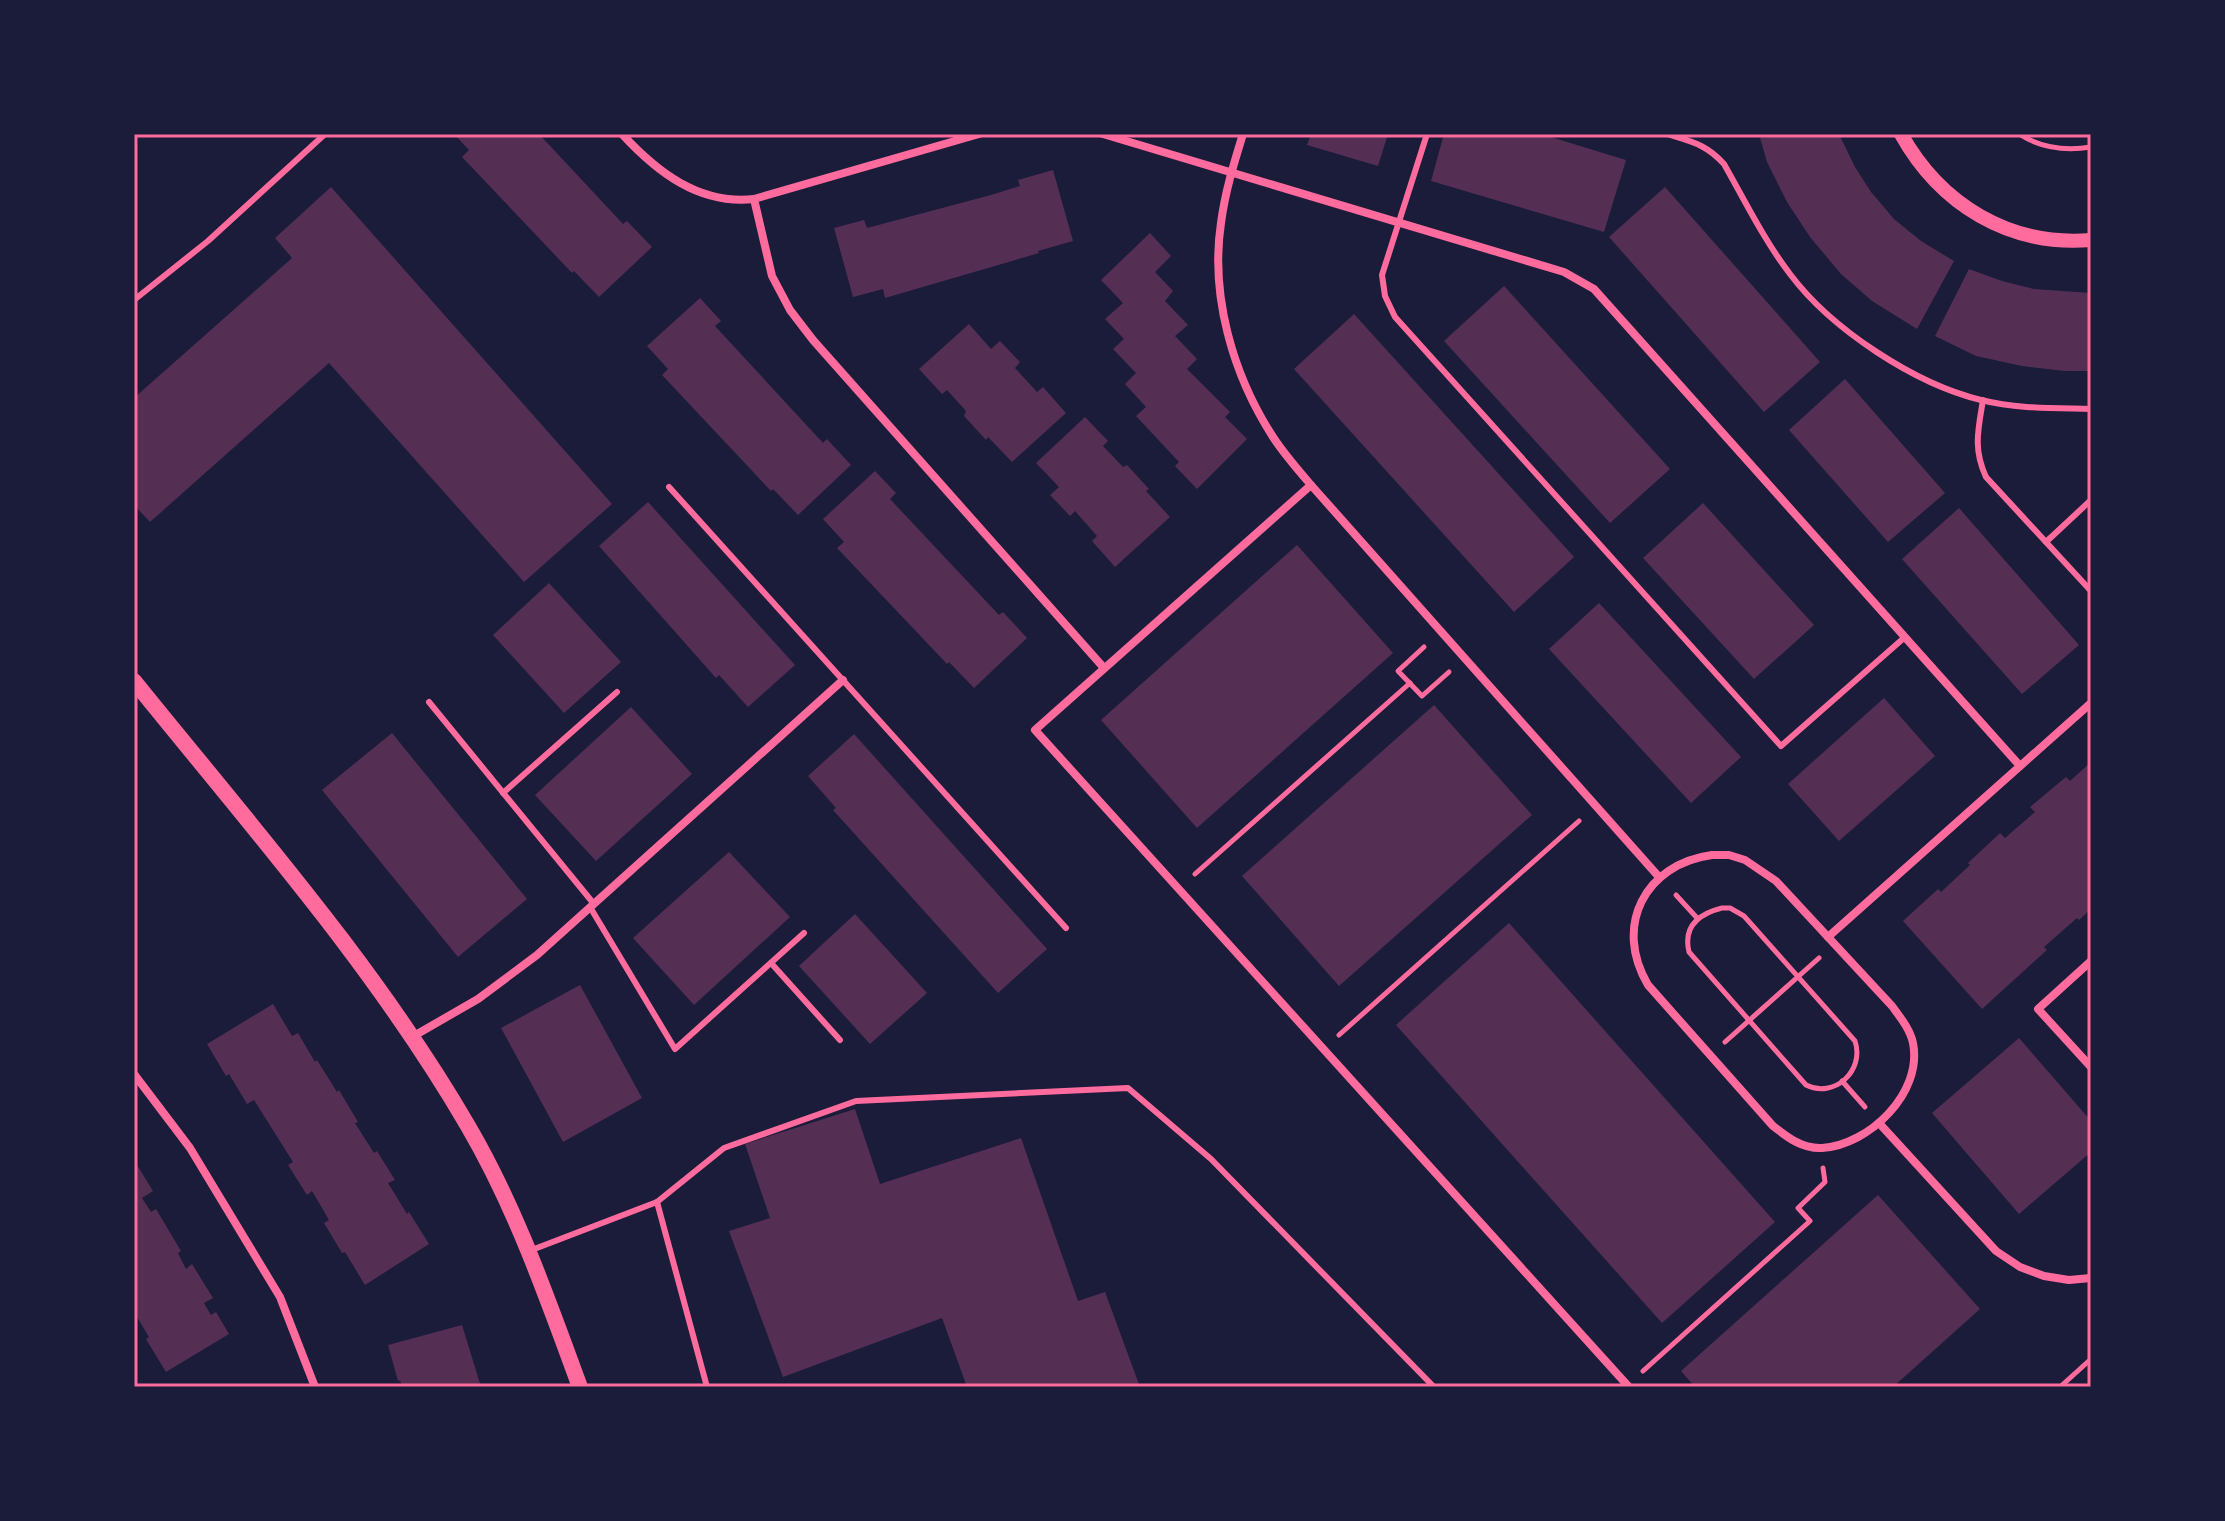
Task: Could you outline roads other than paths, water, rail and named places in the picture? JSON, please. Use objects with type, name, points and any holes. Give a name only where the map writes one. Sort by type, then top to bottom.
[{"type":"main road","points":[[134,681],[346,944],[412,1037],[485,1156],[529,1251],[580,1387]]},
{"type":"street","points":[[622,134],[662,173],[690,189],[741,201],[979,134]]},
{"type":"street","points":[[1103,134],[1564,272],[1594,289],[2020,766]]},
{"type":"street","points":[[1243,134],[1231,172],[1221,222],[1218,262],[1225,327],[1236,361],[1262,418],[1278,444],[1311,485],[1659,877]]},
{"type":"street","points":[[1901,134],[1932,180],[1953,199],[1989,222],[2055,240],[2091,240]]},
{"type":"street","points":[[754,199],[772,276],[790,310],[813,340],[1104,668]]},
{"type":"street","points":[[1311,485],[1035,730],[1628,1386]]},
{"type":"street","points":[[412,1037],[478,999],[537,955],[843,680]]},
{"type":"street","points":[[1831,940],[2091,703]]},
{"type":"street","points":[[1729,855],[1745,860],[1776,881],[1831,940],[1892,1006],[1913,1040],[1913,1064],[1906,1087],[1891,1111],[1879,1123],[1845,1143],[1821,1148],[1792,1141],[1773,1126],[1648,985],[1637,962],[1634,934],[1637,913],[1646,893],[1659,877],[1691,858],[1729,855]]},
{"type":"street","points":[[2091,961],[2038,1009],[2091,1067]]},
{"type":"street","points":[[134,1074],[190,1148],[280,1297],[315,1387]]},
{"type":"street","points":[[1879,1123],[1996,1251],[2020,1267],[2044,1276],[2069,1280],[2091,1278]]},
{"type":"lane","points":[[134,300],[208,241],[325,134]]},
{"type":"lane","points":[[1427,134],[1382,275],[1385,296],[1395,317],[1781,746],[1905,637]]},
{"type":"lane","points":[[1667,134],[1704,145],[1714,153],[1724,164],[1791,276],[1813,301],[1864,344],[1946,389],[1983,400],[2034,407],[2091,409]]},
{"type":"lane","points":[[1983,400],[1976,443],[1981,466],[1995,488],[2091,591]]},
{"type":"lane","points":[[669,487],[1066,928]]},
{"type":"lane","points":[[2046,542],[2091,500]]},
{"type":"lane","points":[[503,793],[617,692]]},
{"type":"lane","points":[[429,702],[592,905],[675,1049],[804,933]]},
{"type":"lane","points":[[771,963],[840,1040]]},
{"type":"lane","points":[[529,1251],[657,1202],[724,1148],[856,1101],[1128,1088],[1211,1159],[1434,1387]]},
{"type":"lane","points":[[657,1202],[707,1387]]}]
